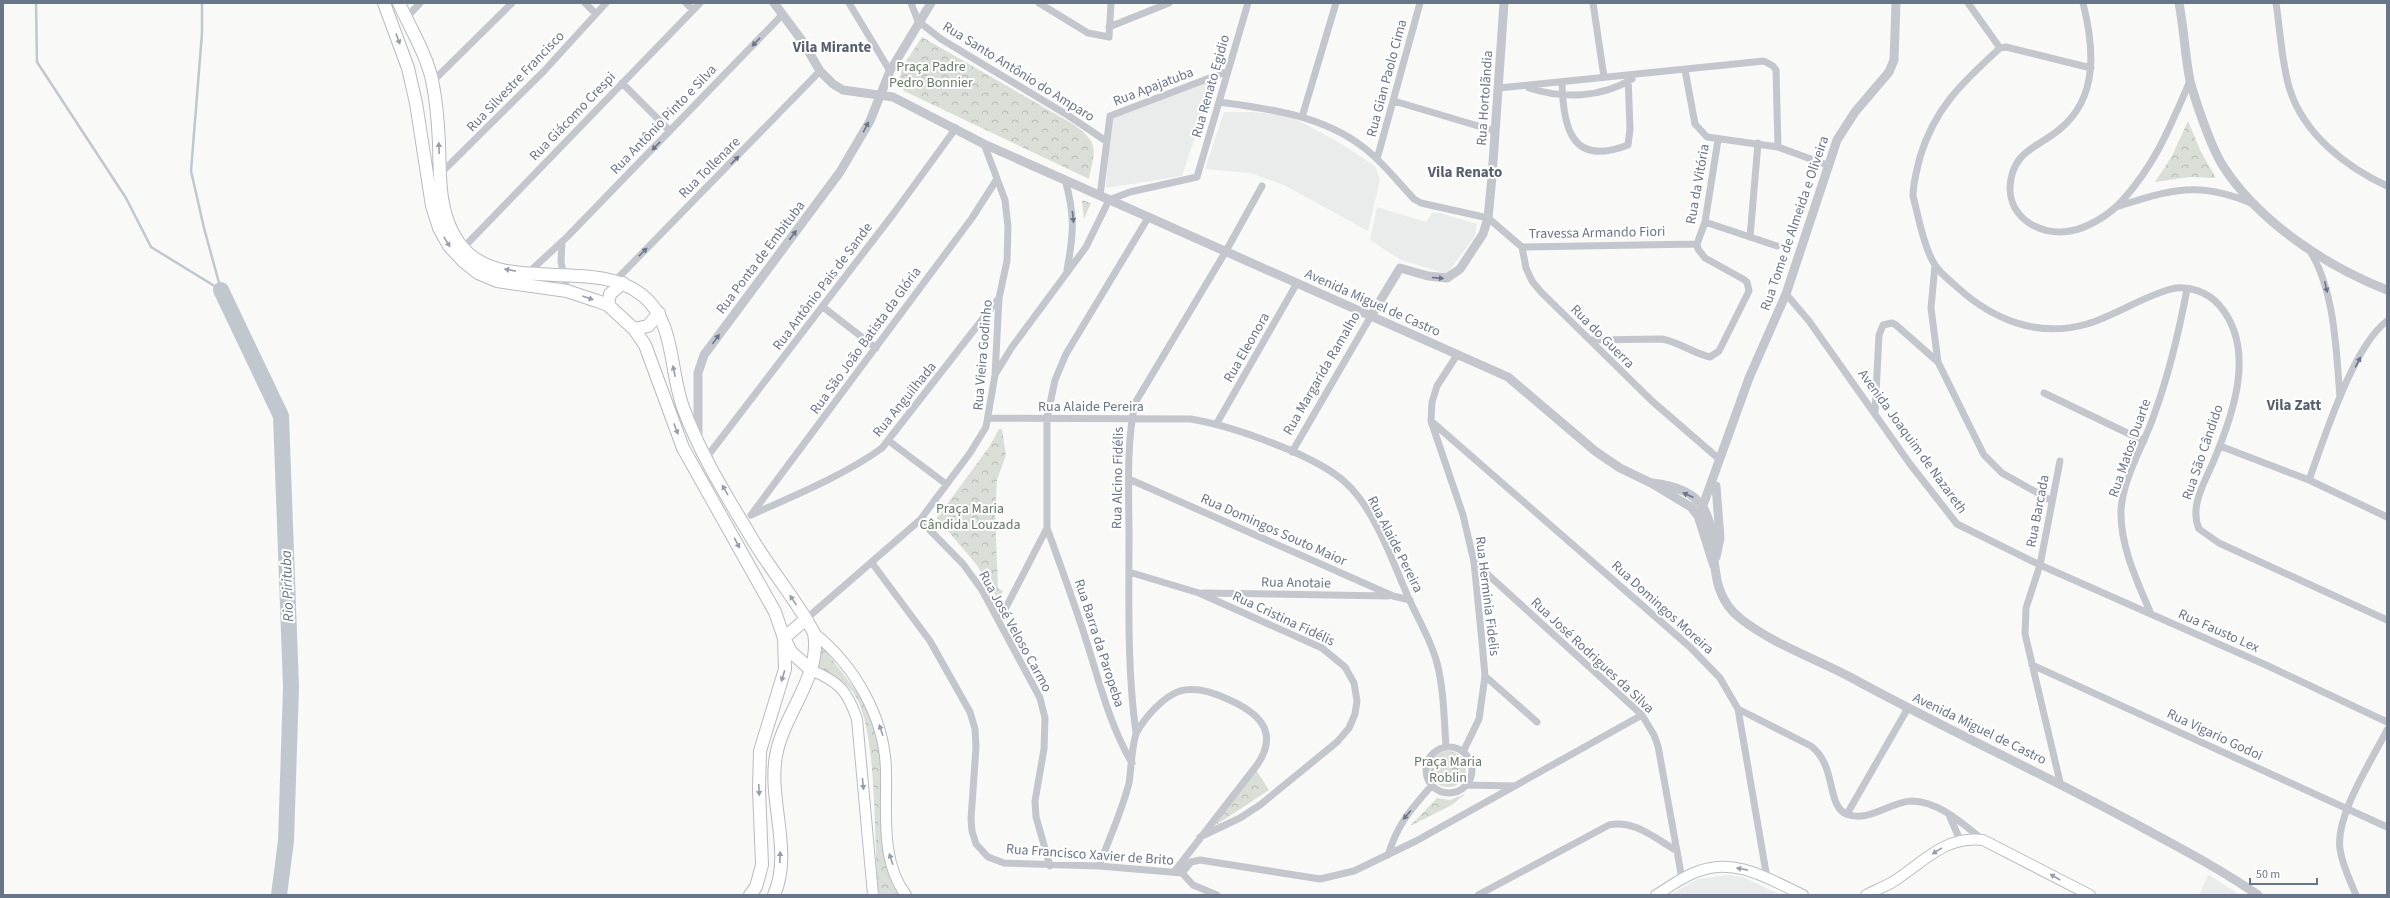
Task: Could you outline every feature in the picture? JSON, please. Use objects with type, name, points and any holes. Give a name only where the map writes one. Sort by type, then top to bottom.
[{"type":"main road","points":[[384,3],[408,68],[416,103],[432,206],[439,228],[449,246],[463,261],[478,273],[497,281],[567,291],[608,305],[634,329],[645,344],[683,448],[771,605],[791,652],[811,670],[834,681],[845,692],[857,718],[873,895]]},
{"type":"main road","points":[[399,3],[429,67],[439,139],[440,174],[445,212],[451,230],[464,248],[482,262],[501,269],[528,273],[563,274],[619,282],[640,292],[659,313],[663,322],[681,403],[698,445],[747,518],[754,543],[814,633],[828,644],[857,682],[875,713],[883,737],[886,770],[888,852],[896,876],[906,895]]},
{"type":"main road","points":[[608,305],[610,294],[619,282]]},
{"type":"main road","points":[[634,329],[648,326],[659,313]]},
{"type":"main road","points":[[784,638],[806,619]]},
{"type":"main road","points":[[774,895],[780,889],[776,756],[793,707],[811,670],[816,649],[814,633]]},
{"type":"main road","points":[[750,895],[756,887],[762,865],[759,789],[760,751],[785,669],[784,638]]},
{"type":"main road","points":[[845,692],[857,682]]},
{"type":"main road","points":[[1866,895],[1891,882],[1948,844],[1968,838],[1984,840],[2080,892],[2090,895]]},
{"type":"main road","points":[[1656,895],[1682,879],[1699,871],[1717,867],[1732,866],[1749,870],[1795,893],[1803,895]]},
{"type":"main road","points":[[1887,895],[1891,882]]},
{"type":"street","points":[[406,18],[420,3]]},
{"type":"street","points":[[432,82],[512,3]]},
{"type":"street","points":[[585,3],[596,14]]},
{"type":"street","name":"Rua Silvestre Francisco","points":[[440,174],[544,71],[606,3]]},
{"type":"street","points":[[686,3],[693,10]]},
{"type":"street","name":"Rua Giácomo Crespi","points":[[464,248],[700,3]]},
{"type":"street","name":"Avenida Miguel de Castro","points":[[774,3],[784,14],[820,71],[833,84],[843,90],[893,98],[956,128],[984,144],[1508,377],[1595,450],[1620,468],[1685,503],[1698,516],[1714,563]]},
{"type":"street","points":[[849,3],[890,71]]},
{"type":"street","points":[[911,3],[918,21]]},
{"type":"street","name":"Rua Ponta de Embituba","points":[[698,445],[698,373],[704,355],[840,172],[870,121],[890,71],[918,21],[931,3]]},
{"type":"street","points":[[1039,3],[1088,33],[1108,37],[1110,3]]},
{"type":"street","points":[[1109,27],[1169,3]]},
{"type":"street","name":"Rua Renato Egidio","points":[[1109,200],[1130,192],[1197,177],[1248,3]]},
{"type":"street","points":[[1302,117],[1336,3]]},
{"type":"street","name":"Rua Gian Paolo Cima","points":[[1377,159],[1420,3]]},
{"type":"street","name":"Rua Hortolãndia","points":[[1400,268],[1440,278],[1454,274],[1475,248],[1488,218],[1499,88],[1504,3]]},
{"type":"street","points":[[1593,3],[1604,77]]},
{"type":"street","name":"Rua Tome de Almeida e Oliveira","points":[[1698,516],[1749,378],[1786,294],[1815,209],[1827,165],[1843,127],[1889,72],[1894,60],[1896,3]]},
{"type":"street","points":[[1968,3],[2000,48],[2006,46],[2091,68]]},
{"type":"street","points":[[2082,3],[2089,30],[2091,68],[2086,92],[2071,118],[2060,130],[2032,146],[2019,158],[2011,178],[2011,198],[2014,208],[2024,220],[2038,228],[2054,232],[2070,231],[2084,227],[2116,208],[2176,191],[2196,189],[2223,193],[2255,206]]},
{"type":"street","points":[[2179,3],[2190,81],[2222,164],[2255,206],[2310,251],[2387,290]]},
{"type":"street","points":[[2276,3],[2290,89],[2306,121],[2332,150],[2351,166],[2387,186]]},
{"type":"street","name":"Rua Antônio Pinto e Silva","points":[[528,273],[562,242],[784,14]]},
{"type":"street","name":"Rua Santo Antônio do Amparo","points":[[918,21],[959,50],[1029,91],[1106,141]]},
{"type":"street","name":"Rua São Cândido","points":[[2000,48],[1956,89],[1930,127],[1923,147],[1913,184],[1913,196],[1935,265],[1968,297],[1994,314],[2021,326],[2045,329],[2085,324],[2171,289],[2187,289],[2203,293],[2219,305],[2234,328],[2238,343],[2238,370],[2234,399],[2220,446],[2196,507],[2196,523],[2203,533],[2387,620]]},
{"type":"street","points":[[1525,86],[1563,95],[1597,93],[1642,73],[1685,70],[1764,61],[1773,66],[1776,70],[1778,146]]},
{"type":"street","name":"Rua da Vitória","points":[[1685,70],[1695,124],[1707,137],[1718,140],[1705,222],[1698,244]]},
{"type":"street","name":"Rua Tollenare","points":[[619,282],[820,71]]},
{"type":"street","name":"Rua Apajatuba","points":[[1106,141],[1110,116],[1228,71]]},
{"type":"street","points":[[1499,88],[1604,77],[1629,78]]},
{"type":"street","points":[[1562,82],[1565,116],[1570,134],[1583,147],[1595,153],[1614,151],[1628,145],[1630,129],[1629,78]]},
{"type":"street","points":[[2116,208],[2137,184],[2164,143],[2190,81]]},
{"type":"street","points":[[622,83],[670,131]]},
{"type":"street","points":[[1394,101],[1495,131]]},
{"type":"street","points":[[1219,102],[1283,111],[1302,117],[1353,140],[1377,159],[1414,199],[1422,203],[1488,218],[1522,247]]},
{"type":"street","name":"Rua Antônio Pais de Sande","points":[[706,458],[823,307],[956,128]]},
{"type":"street","points":[[1718,140],[1778,146],[1827,165]]},
{"type":"street","points":[[1100,196],[1106,141]]},
{"type":"street","points":[[1750,238],[1758,143]]},
{"type":"street","name":"Rua Vieira Godinho","points":[[806,619],[920,520],[970,453],[989,418],[995,375],[999,298],[1006,260],[1008,227],[1005,200],[984,144]]},
{"type":"street","name":"Rua São João Batista da Glória","points":[[747,518],[972,218],[997,179]]},
{"type":"street","points":[[1064,179],[1072,204],[1074,225],[1067,272]]},
{"type":"street","name":"Rua Alcino Fidélis","points":[[1099,866],[1128,784],[1136,733],[1131,692],[1129,572],[1129,479],[1131,419],[1138,395],[1226,251],[1262,186]]},
{"type":"street","points":[[995,375],[1086,247],[1109,200]]},
{"type":"street","points":[[999,621],[1047,528],[1047,418],[1055,380],[1066,354],[1148,218]]},
{"type":"street","points":[[1705,222],[1777,246]]},
{"type":"street","points":[[562,242],[563,274],[567,291]]},
{"type":"street","points":[[1591,340],[1662,339],[1674,341],[1702,355],[1710,357],[1715,355],[1733,324],[1749,291],[1749,287],[1743,279],[1705,258],[1698,250],[1698,244]]},
{"type":"street","name":"Travessa Armando Fiori","points":[[1522,247],[1698,244]]},
{"type":"street","name":"Rua do Guerra","points":[[1522,247],[1526,268],[1532,281],[1652,402],[1719,459]]},
{"type":"street","points":[[2310,251],[2320,267],[2328,296],[2340,397]]},
{"type":"street","points":[[1935,265],[1931,308],[1938,362],[1976,439],[1992,465],[2018,483],[2052,501]]},
{"type":"street","name":"Rua Margarida Ramalho","points":[[1292,452],[1400,268]]},
{"type":"street","name":"Rua Eleonora","points":[[1217,423],[1297,283]]},
{"type":"street","name":"Rua Matos Duarte","points":[[2151,614],[2129,560],[2122,531],[2121,509],[2124,490],[2164,388],[2179,333],[2187,289]]},
{"type":"street","name":"Avenida Joaquim de Nazareth","points":[[1786,294],[1809,321],[1875,412],[1910,464],[1957,524],[2040,565]]},
{"type":"street","name":"Rua Anguilhada","points":[[747,518],[863,460],[889,441],[999,298]]},
{"type":"street","points":[[823,307],[876,348]]},
{"type":"street","points":[[2309,480],[2340,397],[2368,343],[2375,332],[2387,321]]},
{"type":"street","points":[[1875,412],[1879,335],[1884,325],[1896,325],[1938,362]]},
{"type":"street","name":"Rua Herminia Fidelis","points":[[1457,355],[1437,386],[1432,402],[1431,421],[1463,515],[1474,562],[1485,676],[1479,719],[1463,752]]},
{"type":"street","points":[[2044,393],[2144,441]]},
{"type":"street","name":"Rua Alaide Pereira","points":[[989,418],[1191,419],[1217,423],[1292,452],[1323,466],[1347,483],[1378,529],[1431,643],[1438,664],[1446,747]]},
{"type":"street","name":"Rua Domingos Moreira","points":[[1431,421],[1690,647],[1720,678],[1738,709],[1767,878]]},
{"type":"street","points":[[889,441],[946,484]]},
{"type":"street","points":[[2220,446],[2309,480],[2387,517]]},
{"type":"street","name":"Rua Tome de Almeida e Oliveira","points":[[1703,528],[1709,517],[1716,486],[1719,459]]},
{"type":"street","name":"Rua Barcada","points":[[2040,565],[2060,461]]},
{"type":"street","name":"Rua Domingos Souto Maior","points":[[1129,479],[1393,596],[1410,600]]},
{"type":"street","name":"Avenida Miguel de Castro","points":[[1650,483],[1663,484],[1692,496],[1703,504],[1709,517],[1718,587],[1722,599],[1730,610],[1741,620],[1770,638],[1837,670],[1908,708],[2060,782],[2225,872],[2258,895]]},
{"type":"street","points":[[1714,563],[1719,549],[1720,538],[1716,486]]},
{"type":"street","name":"Rua José Veloso Carmo","points":[[920,520],[963,564],[982,590],[1040,698],[1045,718],[1044,749],[1034,802],[1036,817],[1050,866]]},
{"type":"street","name":"Rua Barra da Paropeba","points":[[1047,528],[1076,606],[1112,723],[1121,745],[1132,763]]},
{"type":"street","name":"Rua José Rodrigues da Silva","points":[[1474,562],[1642,715],[1652,730],[1658,746],[1682,879]]},
{"type":"street","name":"Rua Francisco Xavier de Brito","points":[[872,563],[930,641],[970,712],[975,729],[976,747],[971,819],[976,844],[988,857],[1004,863],[1050,866],[1099,866],[1178,873],[1191,862],[1207,860],[1320,879],[1354,871],[1388,854],[1515,786],[1642,715]]},
{"type":"street","points":[[2040,565],[2029,596],[2025,621],[2025,634],[2060,782]]},
{"type":"street","name":"Rua Fausto Lex","points":[[2040,565],[2387,722]]},
{"type":"street","name":"Rua Cristina Fidélis","points":[[1129,572],[1199,593],[1322,648],[1345,666],[1354,683],[1357,702],[1355,714],[1349,728],[1337,742],[1260,805],[1240,818],[1200,837]]},
{"type":"street","name":"Rua Anotaie","points":[[1199,593],[1393,596]]},
{"type":"street","name":"Rua Vigario Godoi","points":[[2032,665],[2387,827]]},
{"type":"street","points":[[1485,676],[1536,722]]},
{"type":"street","points":[[1136,733],[1158,706],[1181,691],[1197,690],[1216,694],[1251,711],[1261,723],[1267,735],[1263,756],[1200,837],[1178,873],[1193,885],[1217,895]]},
{"type":"street","points":[[1847,814],[1908,708]]},
{"type":"street","points":[[1738,709],[1811,746],[1819,753],[1829,772],[1836,804],[1847,814],[1865,816],[1903,802],[1912,801],[1947,812],[1984,840]]},
{"type":"street","points":[[2356,895],[2345,870],[2340,849],[2341,822],[2346,809],[2387,730]]},
{"type":"street","points":[[1446,747],[1463,752],[1471,764],[1471,772],[1465,786],[1459,790],[1444,792],[1432,785],[1428,779],[1427,764],[1435,752],[1446,747]]},
{"type":"street","points":[[1388,854],[1396,831],[1403,819],[1432,785]]},
{"type":"street","points":[[1465,786],[1515,786]]},
{"type":"street","points":[[1947,812],[1956,827],[1960,840]]},
{"type":"street","points":[[1478,895],[1609,825],[1619,823],[1638,828],[1677,851]]},
{"type":"shaded area","points":[[1214,80],[1182,176],[1106,188],[1110,120]]},
{"type":"shaded area","points":[[1224,112],[1253,112],[1289,116],[1337,141],[1375,166],[1380,180],[1368,231],[1284,185],[1250,173],[1205,169]]},
{"type":"shaded area","points":[[1377,207],[1426,222],[1432,213],[1440,213],[1477,224],[1475,236],[1447,274],[1401,260],[1370,240]]},
{"type":"shaded area","points":[[1728,875],[1743,877],[1781,895],[1670,895],[1698,879]]},
{"type":"shaded area","points":[[2209,875],[2240,895],[2199,895]]},
{"type":"green space","name":"Praça Padre Pedro Bonnier","points":[[922,37],[1073,124],[1082,131],[1092,142],[1094,153],[1089,179],[904,91],[898,83],[903,66]]},
{"type":"green space","points":[[2188,121],[2201,152],[2216,178],[2190,177],[2155,182],[2172,156]]},
{"type":"green space","points":[[1082,200],[1091,203],[1084,219]]},
{"type":"green space","name":"Praça Maria Cândida Louzada","points":[[999,429],[1002,429],[1006,455],[997,480],[995,515],[998,588],[1003,591],[999,601],[976,564],[937,518],[989,447]]},
{"type":"green space","points":[[819,642],[860,696],[871,718],[881,745],[882,822],[903,895],[879,895],[871,759],[867,731],[861,708],[852,691],[836,678],[816,668],[820,661]]},
{"type":"green space","name":"Praça Maria Roblin","points":[[1452,751],[1461,756],[1465,762],[1465,776],[1461,782],[1452,787],[1444,787],[1435,782],[1431,776],[1430,765],[1435,756],[1441,752]]},
{"type":"green space","points":[[1256,770],[1269,790],[1207,831]]},
{"type":"green space","points":[[1465,794],[1452,805],[1410,826],[1437,798],[1450,800]]},
{"type":"waterway","points":[[36,3],[37,62],[126,198],[151,247],[221,290]]},
{"type":"waterway","points":[[202,3],[202,33],[191,171],[204,228],[221,290]]},
{"type":"waterway","name":"Rio Pirituba","points":[[221,290],[281,416],[291,687],[286,841],[279,895]]},
{"type":"district","name":"Vila Mirante","points":[[832,47]]},
{"type":"district","name":"Vila Renato","points":[[1465,172]]},
{"type":"district","name":"Vila Zatt","points":[[2294,405]]}]
